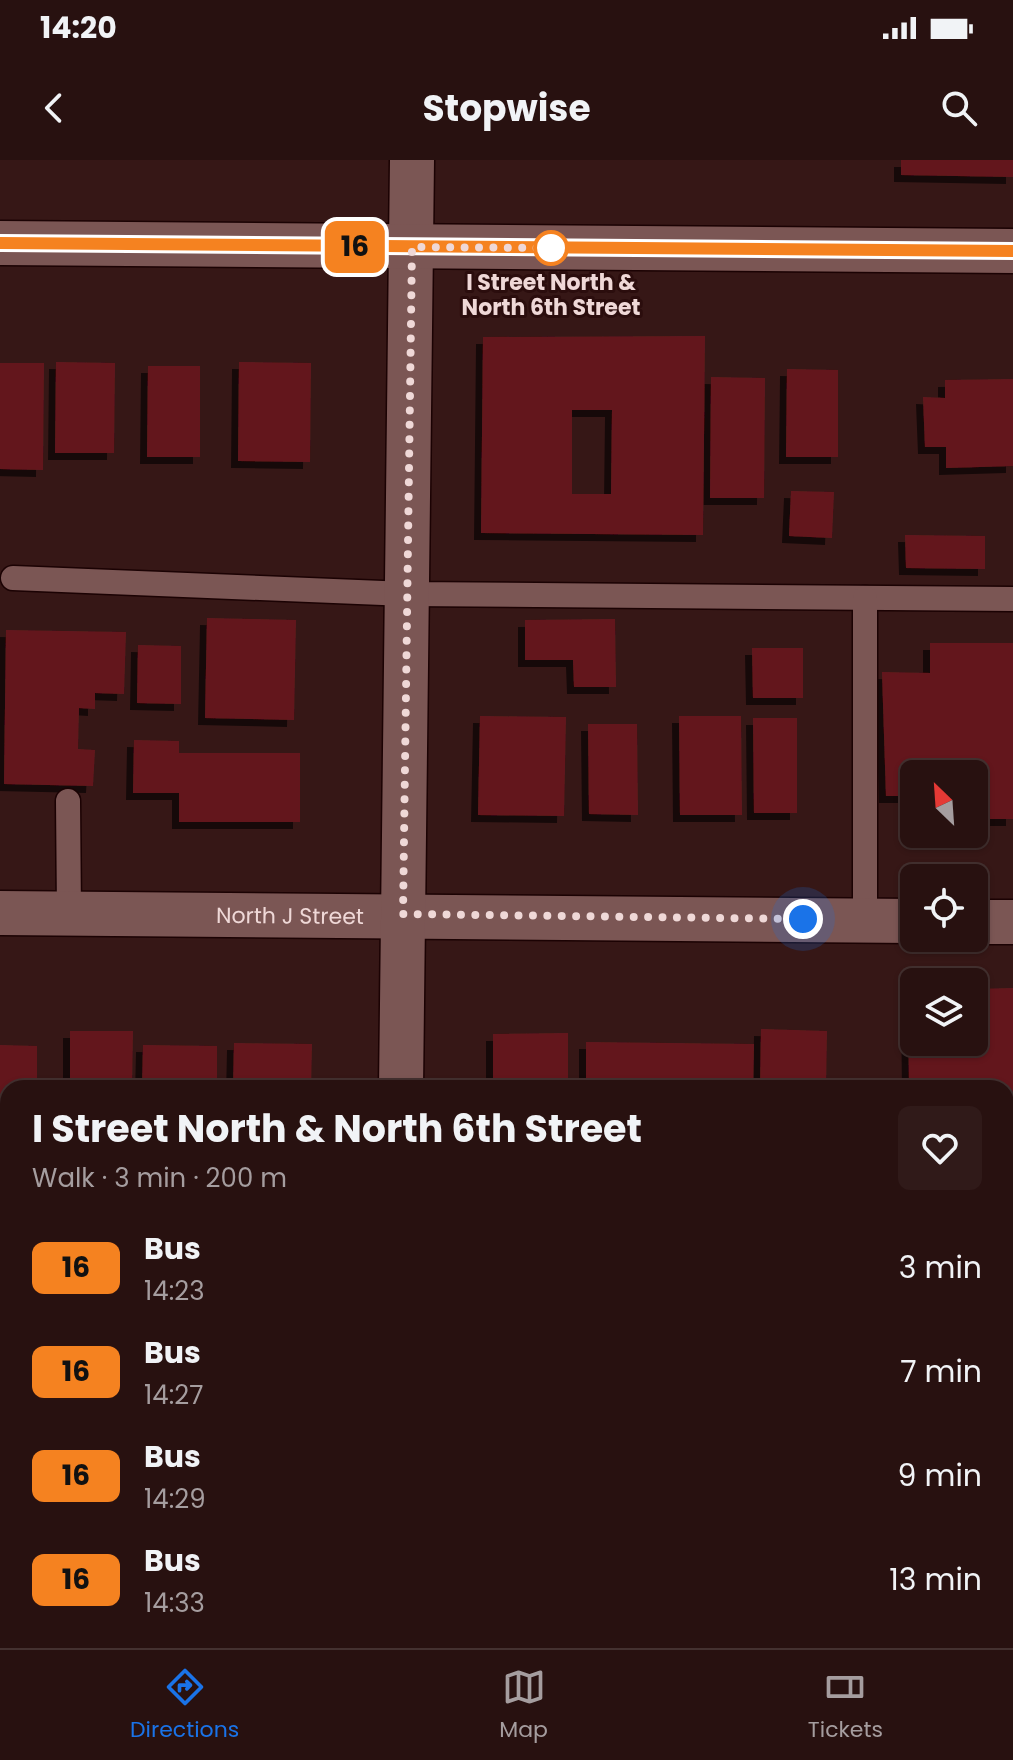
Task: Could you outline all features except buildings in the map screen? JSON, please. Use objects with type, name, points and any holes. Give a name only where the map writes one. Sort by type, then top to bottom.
[{"type":"street","points":[[401,1080],[412,160]]},
{"type":"street","points":[[0,243],[1013,251]]},
{"type":"street","name":"North J Street","points":[[0,913],[403,914],[900,921]]},
{"type":"street","points":[[988,922],[1013,922]]},
{"type":"lane","points":[[13,578],[407,594],[1013,599]]},
{"type":"lane","points":[[865,598],[865,920]]},
{"type":"lane","points":[[68,801],[69,913]]},
{"type":"bus line","name":"16","points":[[0,243],[1013,251]]},
{"type":"place","name":"I Street North & North 6th Street","points":[[551,248]]},
{"type":"route","points":[[551,248],[412,247],[403,914],[803,919]]}]
